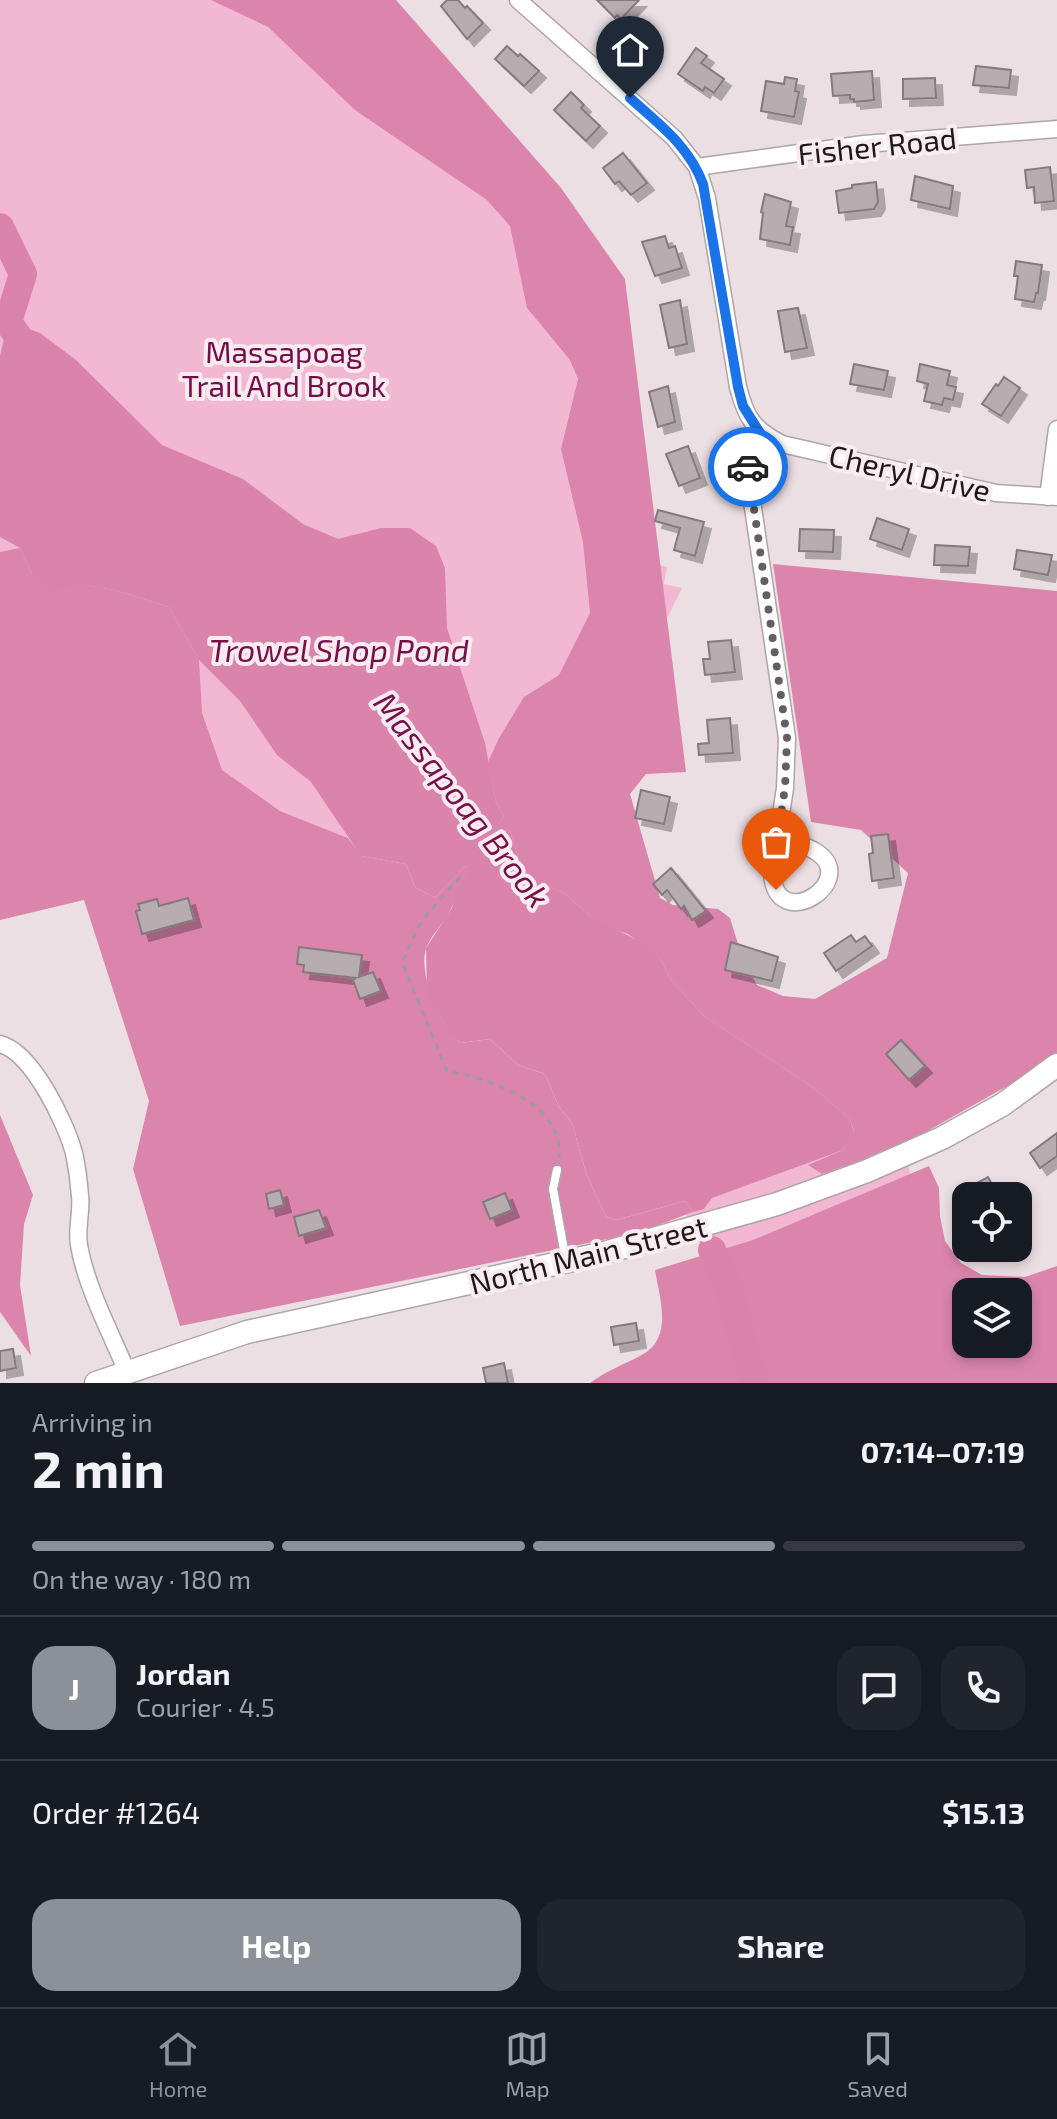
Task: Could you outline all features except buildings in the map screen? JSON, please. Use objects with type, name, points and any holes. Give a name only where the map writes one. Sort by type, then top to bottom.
[{"type":"main road","name":"North Main Street","points":[[96,1383],[247,1332],[566,1262],[777,1204],[867,1171],[942,1138],[990,1112],[1057,1065]]},
{"type":"street","points":[[518,0],[674,138],[697,167],[707,198],[738,387],[743,406],[760,433],[748,460],[748,474],[787,738],[785,788],[777,841]]},
{"type":"street","name":"Fisher Road","points":[[697,167],[864,144],[1057,129]]},
{"type":"street","points":[[1052,497],[1057,429]]},
{"type":"street","name":"Cheryl Drive","points":[[760,433],[782,444],[996,493],[1052,497]]},
{"type":"street","points":[[0,1044],[9,1046],[37,1076],[74,1153],[81,1199],[78,1243],[127,1372]]},
{"type":"lane","points":[[557,1170],[553,1189],[566,1262]]},
{"type":"path","points":[[460,877],[422,920],[402,962],[447,1071],[472,1075],[515,1093],[549,1119],[561,1144],[557,1170]]},
{"type":"green space","name":"Massapoag Trail And Brook","points":[[0,0],[287,0],[419,110],[572,302],[604,551],[667,567],[664,584],[682,588],[551,854],[899,1133],[912,1180],[733,1317],[685,1211],[450,891],[342,827],[348,838],[280,811],[250,790],[193,766],[0,592]]},
{"type":"shaded area","points":[[211,0],[396,0],[561,188],[625,279],[686,772],[646,774],[630,794],[660,898],[673,905],[718,909],[730,918],[743,960],[757,985],[783,996],[815,999],[887,958],[908,873],[861,830],[811,822],[773,564],[1057,591],[1057,1058],[897,1148],[822,1174],[808,1165],[843,1150],[854,1131],[850,1119],[811,1086],[704,1016],[671,980],[661,960],[628,934],[589,915],[565,894],[539,881],[518,856],[510,831],[506,830],[486,853],[481,849],[504,816],[496,802],[488,762],[499,738],[524,697],[559,675],[590,613],[583,542],[561,449],[578,379],[570,360],[527,308],[510,226],[487,200],[355,110],[268,27]]},
{"type":"shaded area","points":[[20,548],[32,574],[118,591],[169,607],[199,660],[202,713],[222,770],[280,811],[348,838],[362,856],[406,864],[415,887],[435,898],[465,866],[471,871],[427,946],[424,957],[432,998],[445,1024],[460,1043],[490,1039],[518,1065],[545,1074],[559,1107],[572,1123],[586,1173],[606,1217],[616,1220],[685,1201],[693,1212],[637,1233],[180,1326],[133,1169],[149,1101],[84,900],[0,920],[0,552]]},
{"type":"shaded area","points":[[0,1115],[33,1195],[24,1224],[20,1285],[31,1356],[0,1312]]},
{"type":"shaded area","points":[[929,1166],[939,1188],[940,1216],[945,1241],[952,1251],[952,1262],[960,1262],[982,1275],[1025,1277],[1057,1266],[1057,1383],[590,1383],[651,1349],[657,1340],[662,1318],[655,1270],[753,1240]]},
{"type":"water","name":"Trowel Shop Pond","points":[[8,322],[40,333],[76,360],[162,445],[243,479],[303,524],[338,539],[381,528],[410,528],[436,546],[445,568],[447,628],[485,743],[496,802],[504,816],[481,850],[487,853],[507,830],[510,831],[518,856],[539,881],[565,894],[589,915],[640,942],[661,960],[671,980],[704,1016],[811,1086],[850,1119],[854,1132],[843,1150],[712,1198],[704,1209],[693,1212],[685,1201],[616,1220],[606,1217],[586,1173],[572,1123],[559,1107],[545,1074],[518,1065],[490,1039],[460,1043],[451,1034],[427,994],[426,948],[452,908],[457,890],[470,871],[465,866],[435,898],[415,887],[406,864],[361,856],[311,782],[277,755],[240,701],[199,660],[169,607],[118,591],[76,583],[53,591],[32,574],[20,548],[0,537],[0,356]]},
{"type":"waterway","name":"Massapoag Brook","points":[[0,227],[23,274],[8,322],[30,354]]},
{"type":"waterway","name":"Massapoag Brook","points":[[712,1250],[730,1292],[754,1383]]},
{"type":"way so far","points":[[748,467],[787,738],[785,788],[772,873],[776,890]]},
{"type":"route","points":[[630,98],[688,153],[703,184],[738,387],[743,406],[760,433],[753,445],[748,467]]}]
